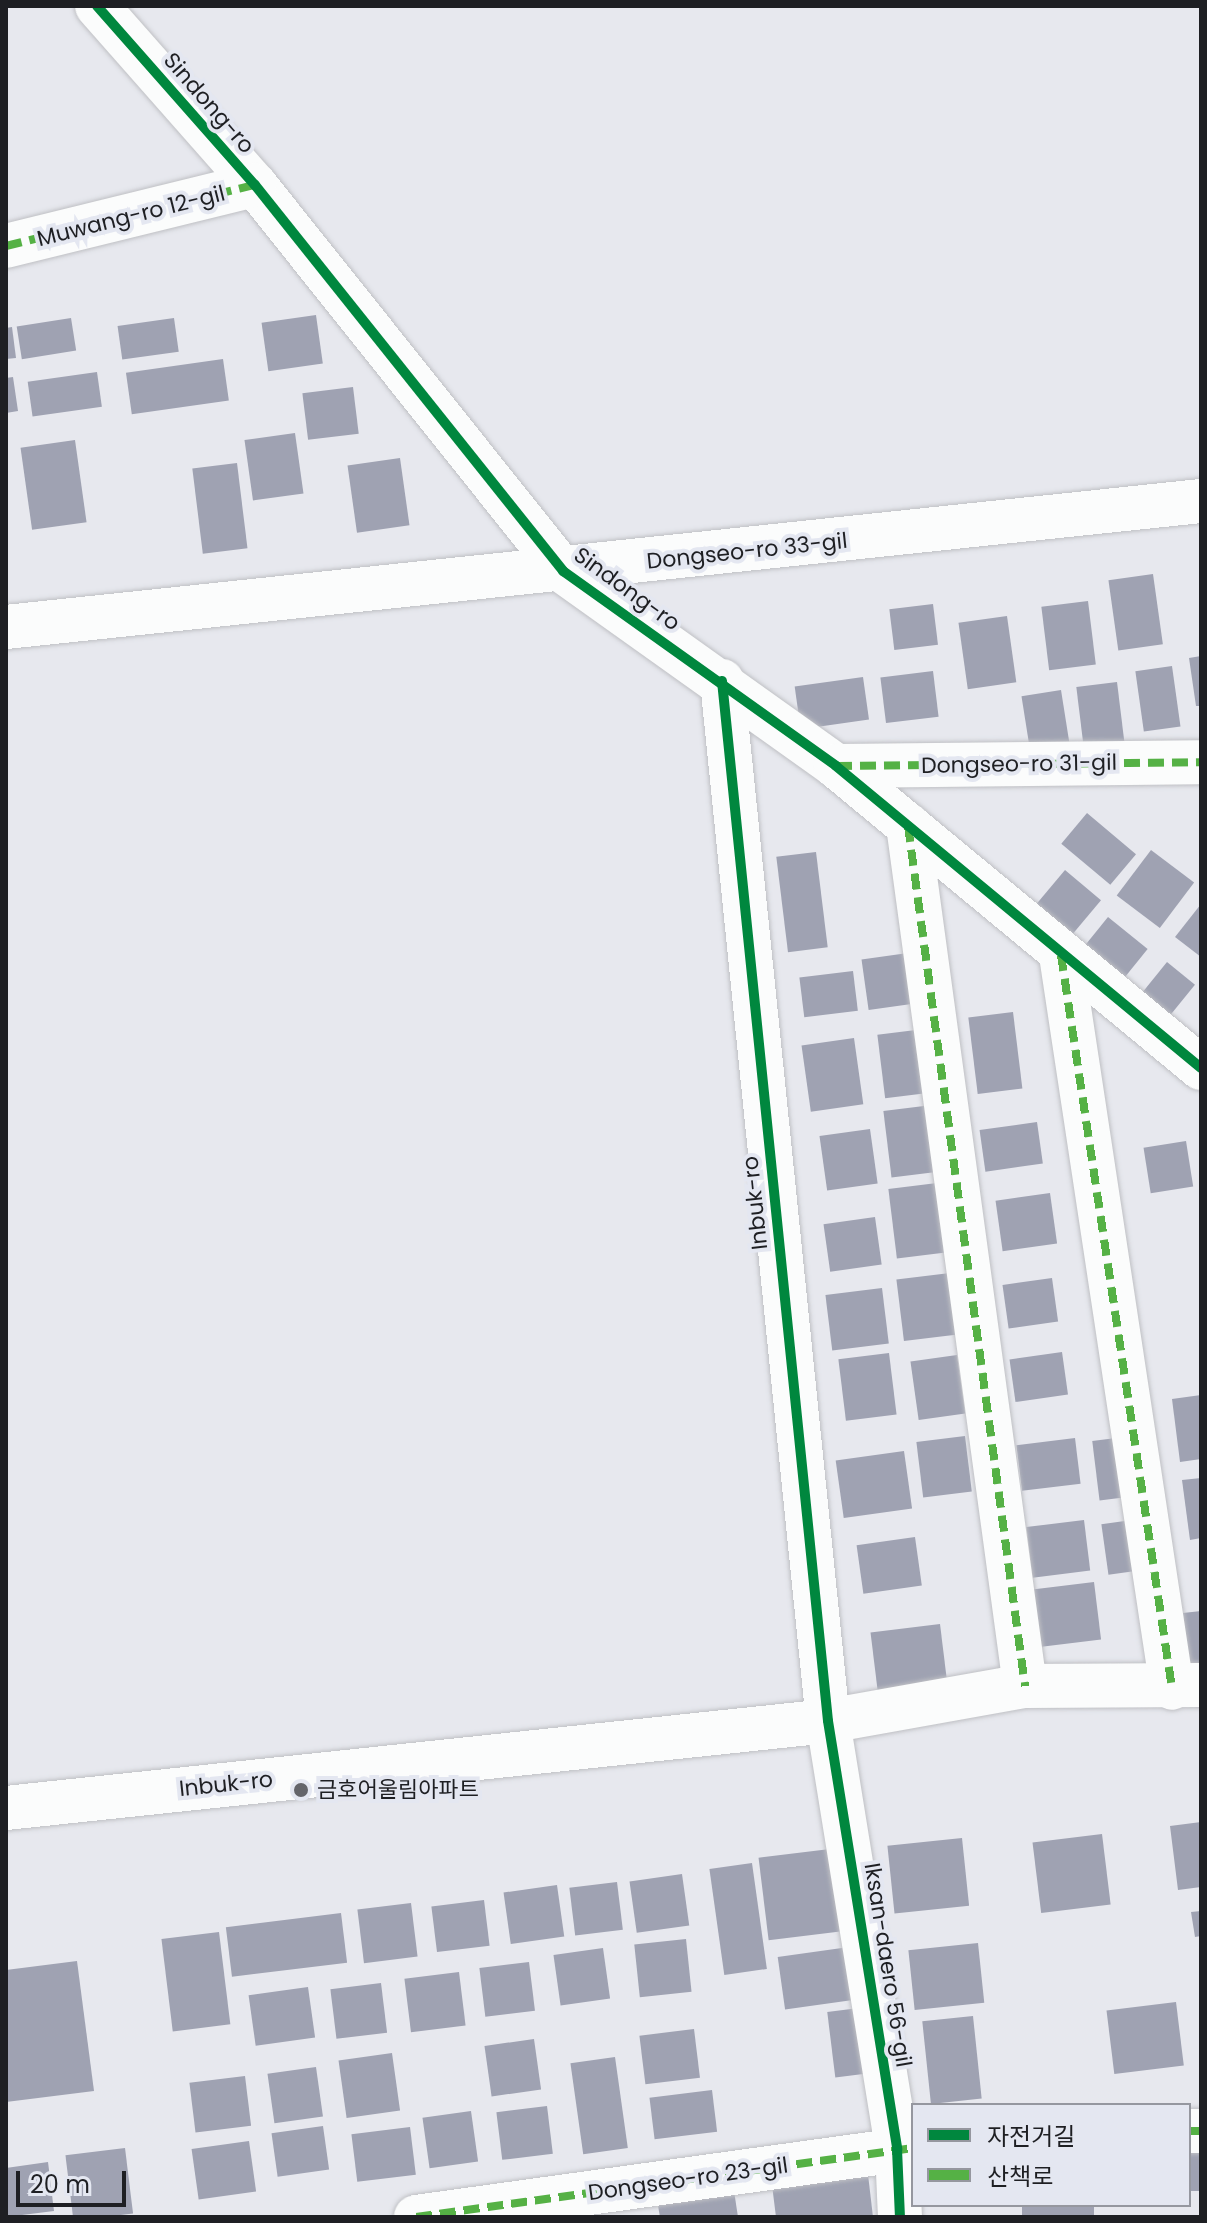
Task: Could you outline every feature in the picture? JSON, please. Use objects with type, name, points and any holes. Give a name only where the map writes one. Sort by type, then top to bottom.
[{"type":"street","name":"Sindong-ro","points":[[97,6],[255,185],[563,571],[722,681],[836,766],[1201,1068]]},
{"type":"street","name":"Muwang-ro 12-gil","points":[[6,246],[255,185]]},
{"type":"street","name":"Dongseo-ro 33-gil","points":[[6,627],[563,571],[1201,501]]},
{"type":"street","name":"Inbuk-ro","points":[[722,681],[828,1721]]},
{"type":"street","name":"Dongseo-ro 31-gil","points":[[836,766],[1201,762]]},
{"type":"street","points":[[908,825],[1025,1686]]},
{"type":"street","name":"Inbuk-ro","points":[[6,1808],[828,1721],[1025,1686],[1186,1687],[1061,955]]},
{"type":"street","name":"Iksan-daero 56-gil","points":[[828,1721],[905,2148],[900,2217]]},
{"type":"street","name":"Dongseo-ro 23-gil","points":[[416,2217],[905,2148]]},
{"type":"building","points":[[316,315],[323,364],[268,371],[262,323]]},
{"type":"building","points":[[71,318],[76,351],[22,359],[17,327]]},
{"type":"building","points":[[174,318],[179,352],[122,360],[118,326]]},
{"type":"building","points":[[12,327],[16,358],[6,359],[6,328]]},
{"type":"building","points":[[223,359],[229,401],[132,414],[126,373]]},
{"type":"building","points":[[97,372],[102,407],[33,416],[28,382]]},
{"type":"building","points":[[13,377],[18,411],[6,413],[6,378]]},
{"type":"building","points":[[353,387],[359,434],[308,440],[302,393]]},
{"type":"building","points":[[295,433],[303,493],[253,501],[244,440]]},
{"type":"building","points":[[75,440],[87,522],[32,530],[21,448]]},
{"type":"building","points":[[400,458],[409,525],[357,533],[348,465]]},
{"type":"building","points":[[237,463],[247,548],[203,554],[192,468]]},
{"type":"building","points":[[1153,574],[1163,644],[1118,651],[1108,580]]},
{"type":"building","points":[[1088,601],[1096,665],[1049,670],[1041,607]]},
{"type":"building","points":[[933,604],[938,645],[894,650],[889,609]]},
{"type":"building","points":[[1007,616],[1016,682],[968,689],[958,623]]},
{"type":"building","points":[[1201,656],[1201,706],[1196,706],[1189,658]]},
{"type":"building","points":[[1172,666],[1180,726],[1144,732],[1135,671]]},
{"type":"building","points":[[933,671],[939,717],[886,723],[880,677]]},
{"type":"building","points":[[863,677],[869,720],[801,729],[795,687]]},
{"type":"building","points":[[1117,682],[1125,746],[1084,751],[1076,687]]},
{"type":"building","points":[[1061,690],[1070,748],[1031,755],[1021,696]]},
{"type":"building","points":[[1087,813],[1136,854],[1110,885],[1061,844]]},
{"type":"building","points":[[1151,850],[1194,882],[1160,928],[1117,896]]},
{"type":"building","points":[[816,852],[828,947],[788,952],[776,857]]},
{"type":"building","points":[[1065,870],[1101,900],[1061,948],[1025,918]]},
{"type":"building","points":[[1201,904],[1201,957],[1175,937]]},
{"type":"building","points":[[1108,917],[1148,949],[1114,990],[1075,958]]},
{"type":"building","points":[[915,952],[922,1003],[869,1010],[862,960]]},
{"type":"building","points":[[1167,962],[1195,985],[1162,1026],[1134,1003]]},
{"type":"building","points":[[853,971],[858,1011],[804,1017],[799,978]]},
{"type":"building","points":[[1013,1012],[1022,1088],[978,1094],[968,1017]]},
{"type":"building","points":[[924,1029],[932,1093],[885,1098],[877,1035]]},
{"type":"building","points":[[854,1038],[863,1104],[811,1112],[802,1045]]},
{"type":"building","points":[[932,1105],[940,1172],[892,1177],[883,1111]]},
{"type":"building","points":[[1037,1122],[1043,1164],[985,1172],[980,1130]]},
{"type":"building","points":[[870,1129],[878,1183],[827,1191],[819,1136]]},
{"type":"building","points":[[1186,1141],[1193,1186],[1151,1193],[1144,1148]]},
{"type":"building","points":[[937,1183],[946,1252],[897,1258],[888,1189]]},
{"type":"building","points":[[1050,1193],[1057,1244],[1003,1251],[996,1201]]},
{"type":"building","points":[[875,1217],[882,1265],[830,1272],[824,1224]]},
{"type":"building","points":[[950,1273],[958,1335],[904,1341],[896,1280]]},
{"type":"building","points":[[1052,1278],[1058,1322],[1009,1329],[1002,1285]]},
{"type":"building","points":[[882,1288],[889,1344],[832,1351],[825,1295]]},
{"type":"building","points":[[1062,1352],[1068,1395],[1016,1402],[1010,1359]]},
{"type":"building","points":[[889,1353],[897,1415],[846,1421],[838,1359]]},
{"type":"building","points":[[957,1355],[965,1413],[919,1420],[910,1362]]},
{"type":"building","points":[[1201,1395],[1201,1459],[1180,1462],[1172,1399]]},
{"type":"building","points":[[965,1436],[972,1492],[923,1498],[916,1442]]},
{"type":"building","points":[[1124,1437],[1131,1497],[1100,1500],[1092,1441]]},
{"type":"building","points":[[1075,1438],[1081,1484],[1022,1491],[1016,1445]]},
{"type":"building","points":[[904,1451],[912,1508],[844,1518],[836,1461]]},
{"type":"building","points":[[1201,1478],[1201,1538],[1190,1540],[1182,1480]]},
{"type":"building","points":[[1139,1519],[1146,1570],[1108,1575],[1101,1524]]},
{"type":"building","points":[[1084,1520],[1090,1571],[1033,1578],[1026,1527]]},
{"type":"building","points":[[915,1537],[922,1586],[863,1594],[857,1545]]},
{"type":"building","points":[[1094,1582],[1101,1640],[1040,1647],[1032,1590]]},
{"type":"building","points":[[1201,1611],[1201,1684],[1192,1685],[1183,1613]]},
{"type":"building","points":[[940,1624],[949,1694],[879,1703],[871,1633]]},
{"type":"building","points":[[1201,1822],[1201,1887],[1178,1890],[1170,1826]]},
{"type":"building","points":[[1102,1834],[1111,1904],[1041,1913],[1033,1843]]},
{"type":"building","points":[[962,1838],[969,1906],[895,1913],[887,1846]]},
{"type":"building","points":[[830,1849],[840,1931],[769,1940],[759,1858]]},
{"type":"building","points":[[752,1863],[767,1969],[724,1975],[709,1869]]},
{"type":"building","points":[[682,1874],[689,1925],[637,1933],[630,1881]]},
{"type":"building","points":[[617,1882],[623,1930],[575,1935],[569,1888]]},
{"type":"building","points":[[557,1885],[564,1936],[511,1944],[504,1893]]},
{"type":"building","points":[[484,1900],[490,1946],[437,1952],[431,1906]]},
{"type":"building","points":[[411,1903],[418,1957],[364,1963],[357,1910]]},
{"type":"building","points":[[1201,1911],[1201,1936],[1195,1937],[1191,1912]]},
{"type":"building","points":[[341,1913],[347,1963],[232,1977],[226,1927]]},
{"type":"building","points":[[219,1932],[230,2024],[173,2031],[161,1939]]},
{"type":"building","points":[[686,1939],[692,1992],[640,1997],[634,1944]]},
{"type":"building","points":[[978,1943],[984,2003],[915,2010],[908,1950]]},
{"type":"building","points":[[849,1947],[856,1999],[785,2010],[778,1957]]},
{"type":"building","points":[[603,1948],[610,1999],[561,2005],[553,1955]]},
{"type":"building","points":[[77,1961],[94,2091],[6,2102],[6,1970]]},
{"type":"building","points":[[529,1962],[535,2011],[485,2017],[479,1968]]},
{"type":"building","points":[[459,1972],[466,2026],[411,2032],[404,1979]]},
{"type":"building","points":[[381,1983],[387,2033],[336,2039],[330,1989]]},
{"type":"building","points":[[308,1987],[315,2038],[256,2046],[249,1995]]},
{"type":"building","points":[[1176,2002],[1184,2066],[1114,2074],[1107,2011]]},
{"type":"building","points":[[859,2008],[867,2074],[835,2077],[827,2012]]},
{"type":"building","points":[[973,2016],[982,2099],[931,2103],[922,2021]]},
{"type":"building","points":[[694,2029],[700,2078],[645,2084],[639,2036]]},
{"type":"building","points":[[534,2039],[541,2090],[492,2096],[484,2046]]},
{"type":"building","points":[[392,2053],[400,2110],[347,2118],[339,2061]]},
{"type":"building","points":[[615,2057],[628,2148],[583,2154],[570,2063]]},
{"type":"building","points":[[316,2067],[323,2117],[274,2123],[267,2074]]},
{"type":"building","points":[[245,2076],[251,2126],[196,2132],[189,2083]]},
{"type":"building","points":[[712,2090],[717,2132],[655,2139],[649,2098]]},
{"type":"building","points":[[547,2106],[553,2154],[502,2160],[496,2112]]},
{"type":"building","points":[[471,2111],[478,2162],[430,2168],[422,2118]]},
{"type":"building","points":[[323,2126],[329,2170],[278,2177],[272,2133]]},
{"type":"building","points":[[410,2127],[416,2175],[357,2182],[351,2134]]},
{"type":"building","points":[[249,2141],[256,2192],[199,2200],[192,2149]]},
{"type":"building","points":[[1191,2142],[1201,2142],[1201,2191],[1191,2191]]},
{"type":"building","points":[[125,2148],[133,2214],[73,2217],[65,2155]]},
{"type":"building","points":[[48,2162],[54,2211],[6,2217],[6,2168]]},
{"type":"building","points":[[867,2166],[873,2217],[776,2217],[771,2177]]},
{"type":"building","points":[[734,2191],[738,2217],[660,2217],[657,2200]]},
{"type":"building","points":[[1022,2207],[1094,2207],[1094,2217],[1022,2217]]},
{"type":"marked path","points":[[6,246],[255,185]]},
{"type":"marked path","points":[[836,766],[1201,762]]},
{"type":"marked path","points":[[908,826],[1025,1686]]},
{"type":"marked path","points":[[1061,955],[1172,1688]]},
{"type":"marked path","points":[[1191,2131],[1201,2131]]},
{"type":"marked path","points":[[416,2217],[911,2148]]},
{"type":"cycle path","points":[[97,6],[255,185],[563,571],[836,766],[1201,1068]]},
{"type":"cycle path","points":[[722,681],[828,1721],[897,2149],[900,2217]]},
{"type":"place","name":"금호어울림아파트","points":[[301,1790]]}]
